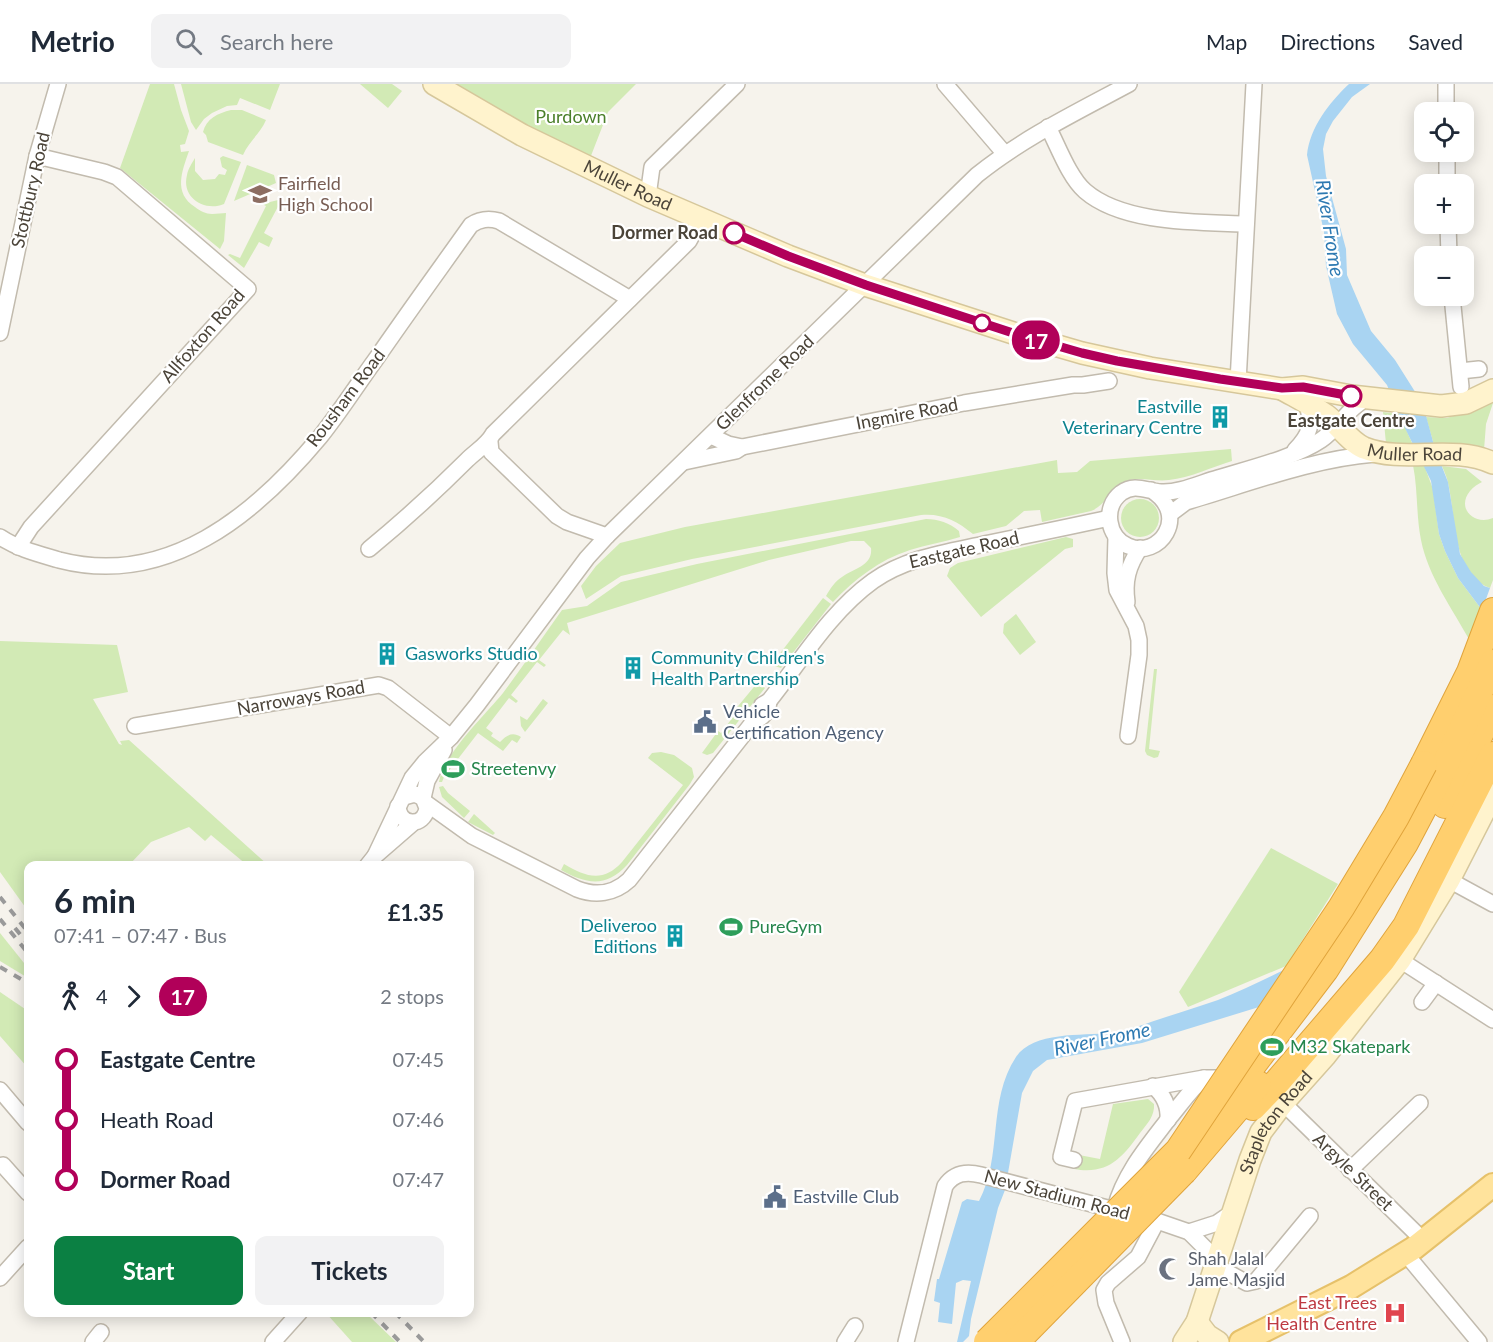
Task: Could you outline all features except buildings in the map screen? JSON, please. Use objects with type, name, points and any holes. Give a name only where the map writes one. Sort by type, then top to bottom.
[{"type":"highway","points":[[1181,1161],[1396,817],[1470,672],[1493,610]]},
{"type":"highway","points":[[1181,1161],[1331,960],[1405,843],[1436,786],[1493,663]]},
{"type":"highway","points":[[1016,1342],[1181,1161],[1272,1068],[1334,984],[1443,810],[1493,708]]},
{"type":"highway","points":[[987,1342],[1181,1161],[1248,1112],[1278,1081],[1382,960],[1406,926],[1493,755]]},
{"type":"main road","name":"Muller Road","points":[[434,84],[522,135],[648,196],[788,256],[866,285],[1082,353],[1150,368],[1238,382],[1282,388],[1303,387],[1429,405],[1466,403],[1493,390]]},
{"type":"main road","name":"Muller Road","points":[[1282,388],[1324,414],[1363,448],[1395,453],[1451,454],[1480,458],[1493,463]]},
{"type":"main road","name":"Stapleton Road","points":[[1184,1342],[1197,1322],[1261,1132],[1283,1103],[1325,1056],[1400,960],[1449,880],[1493,794]]},
{"type":"main road","points":[[1241,1342],[1351,1287],[1414,1246],[1493,1185]]},
{"type":"main road","points":[[1197,1322],[1207,1335],[1218,1342]]},
{"type":"street","name":"Stottbury Road","points":[[0,333],[37,156],[58,84]]},
{"type":"street","points":[[648,196],[652,167],[737,84]]},
{"type":"street","points":[[945,84],[1005,154]]},
{"type":"street","name":"Glenfrome Road","points":[[371,861],[412,778],[451,737],[587,558],[607,536],[964,188],[1005,154],[1048,127],[1129,84]]},
{"type":"street","points":[[1238,382],[1254,84]]},
{"type":"street","points":[[1446,84],[1446,102]]},
{"type":"street","points":[[1048,127],[1075,179],[1085,192],[1114,208],[1168,220],[1246,224]]},
{"type":"street","name":"Allfoxton Road","points":[[18,547],[31,527],[248,289],[117,177],[110,173],[37,156]]},
{"type":"street","name":"Rousham Road","points":[[18,547],[87,566],[126,566],[177,552],[205,539],[228,524],[258,500],[320,436],[471,225],[479,221],[489,219],[499,221],[630,299]]},
{"type":"street","points":[[607,536],[567,522],[557,516],[491,452],[490,442],[493,435],[689,241],[701,219]]},
{"type":"street","points":[[1453,306],[1461,387]]},
{"type":"street","points":[[1460,371],[1479,369]]},
{"type":"street","name":"Ingmire Road","points":[[684,462],[736,451],[742,447],[952,405],[1075,377],[1083,385],[1109,381]]},
{"type":"street","points":[[1151,490],[1162,496],[1170,514],[1167,531],[1157,543],[1140,548],[1127,546],[1116,537],[1109,518],[1114,501],[1120,494],[1136,488],[1151,490],[1161,492],[1183,489],[1291,454],[1315,444],[1337,425],[1352,407],[1376,399]]},
{"type":"street","points":[[1291,454],[1306,438],[1310,426],[1306,403]]},
{"type":"street","points":[[711,436],[728,444],[742,447]]},
{"type":"street","points":[[369,549],[422,505],[478,450],[490,442]]},
{"type":"street","points":[[1170,514],[1186,502],[1322,462],[1353,456],[1395,453]]},
{"type":"street","name":"Eastgate Road","points":[[425,801],[471,836],[585,892],[600,893],[618,889],[629,880],[754,721],[760,719],[768,708],[769,701],[835,617],[860,592],[884,574],[910,562],[941,553],[1109,518]]},
{"type":"street","points":[[0,537],[18,547]]},
{"type":"street","points":[[1116,537],[1115,581],[1117,590],[1138,633],[1139,656],[1128,736]]},
{"type":"street","points":[[1128,612],[1127,577],[1133,559],[1140,548]]},
{"type":"street","name":"Narroways Road","points":[[135,726],[379,685],[388,688],[451,737]]},
{"type":"street","name":"Glenfrome Road","points":[[425,801],[427,781],[451,737]]},
{"type":"street","points":[[415,794],[425,801],[427,813],[416,822],[408,822],[401,817],[401,802],[415,794]]},
{"type":"street","name":"Glenfrome Road","points":[[371,861],[416,822]]},
{"type":"street","name":"Eastgate Road","points":[[416,822],[471,836]]},
{"type":"street","points":[[1449,880],[1493,904]]},
{"type":"street","points":[[1400,960],[1493,1020]]},
{"type":"street","points":[[1422,1002],[1436,983]]},
{"type":"street","points":[[1115,1210],[1128,1174],[1142,1153],[1192,1089],[1204,1078]]},
{"type":"street","points":[[1074,1160],[1061,1156],[1075,1101],[1204,1078],[1229,1078]]},
{"type":"street","points":[[1153,1086],[1164,1099],[1168,1110],[1168,1120]]},
{"type":"street","points":[[0,1090],[24,1118]]},
{"type":"street","name":"Argyle Street","points":[[1283,1103],[1350,1170],[1414,1246],[1479,1342]]},
{"type":"street","points":[[1350,1170],[1419,1103]]},
{"type":"street","points":[[3,1165],[24,1189]]},
{"type":"street","name":"New Stadium Road","points":[[906,1342],[945,1186],[953,1177],[961,1173],[981,1175],[1157,1221],[1189,1232],[1207,1250],[1214,1271]]},
{"type":"street","points":[[1189,1232],[1217,1223],[1233,1212]]},
{"type":"street","points":[[1214,1271],[1247,1283],[1256,1281],[1310,1216]]},
{"type":"street","points":[[1122,1342],[1106,1303],[1104,1290],[1108,1283],[1138,1257],[1157,1221]]},
{"type":"street","points":[[0,1278],[24,1251]]},
{"type":"street","points":[[273,1342],[296,1317]]},
{"type":"street","points":[[845,1342],[855,1326]]},
{"type":"green space","points":[[150,84],[174,84],[189,131],[185,144],[180,145],[181,152],[189,151],[182,174],[182,188],[188,201],[201,211],[210,214],[226,213],[224,241],[220,249],[120,168]]},
{"type":"green space","points":[[181,84],[280,84],[270,110],[240,98],[237,105],[227,106],[212,113],[196,130],[191,122]]},
{"type":"green space","points":[[360,84],[392,84],[402,91],[388,108]]},
{"type":"green space","name":"Purdown","points":[[450,84],[636,84],[608,112],[587,166]]},
{"type":"green space","points":[[231,110],[242,110],[266,120],[243,155],[208,142],[203,132],[213,117]]},
{"type":"green space","points":[[223,156],[241,162],[224,204],[209,206],[196,201],[191,196],[186,183],[189,168],[195,158],[195,171],[203,180],[215,179],[219,174],[225,175],[227,170],[222,167],[220,158]]},
{"type":"green space","points":[[247,165],[274,175],[276,183],[234,201]]},
{"type":"green space","points":[[282,199],[264,233],[273,238],[269,247],[259,242],[244,268],[228,255],[240,258],[266,206],[262,204]]},
{"type":"green space","points":[[1493,403],[1486,424],[1484,450],[1434,445],[1426,417],[1447,418]]},
{"type":"green space","points":[[1383,412],[1399,414],[1413,445],[1386,444]]},
{"type":"green space","points":[[1231,449],[1232,461],[1177,479],[1126,481],[1116,487],[1101,505],[1091,511],[1042,522],[1040,510],[1024,511],[1006,526],[973,534],[949,519],[936,515],[921,515],[692,559],[621,576],[586,599],[581,586],[596,566],[620,543],[685,527],[1057,460],[1058,473],[1077,472],[1090,461]]},
{"type":"green space","points":[[1413,465],[1424,465],[1433,489],[1439,534],[1445,551],[1458,578],[1482,610],[1470,641],[1441,592],[1424,553],[1419,531]]},
{"type":"green space","points":[[1442,466],[1466,469],[1482,482],[1470,491],[1465,504],[1469,514],[1479,520],[1493,518],[1493,580],[1490,588],[1477,581],[1468,570],[1462,557],[1457,542],[1448,481]]},
{"type":"green space","points":[[1140,499],[1153,505],[1159,518],[1153,531],[1140,537],[1127,531],[1121,518],[1127,505]]},
{"type":"green space","points":[[926,519],[952,526],[959,531],[960,537],[910,550],[888,559],[859,578],[833,602],[826,596],[835,583],[869,559],[871,548],[864,541],[851,541],[769,560],[567,623],[570,635],[563,630],[539,660],[546,665],[544,667],[537,662],[511,695],[518,701],[516,703],[509,698],[486,728],[493,733],[491,736],[500,742],[509,735],[518,735],[521,737],[517,743],[512,740],[503,751],[478,733],[442,782],[439,782],[442,771],[456,748],[503,693],[562,610],[587,606],[621,582],[697,564]]},
{"type":"green space","points":[[1066,537],[1073,539],[1073,547],[1065,549],[981,617],[947,576],[950,568],[958,563]]},
{"type":"green space","points":[[823,598],[831,604],[781,668],[771,665]]},
{"type":"green space","points":[[1016,614],[1036,642],[1020,655],[1003,633],[1004,624]]},
{"type":"green space","points":[[0,641],[117,645],[128,692],[93,699],[119,744],[122,745],[120,741],[129,740],[264,861],[242,861],[211,835],[205,841],[189,827],[151,842],[133,861],[24,861],[24,905],[0,872]]},
{"type":"green space","points":[[1154,669],[1157,669],[1149,749],[1160,751],[1158,757],[1154,758],[1147,755],[1145,751]]},
{"type":"green space","points":[[758,682],[765,688],[713,753],[707,755],[702,753],[718,731],[721,733],[736,713],[734,711]]},
{"type":"green space","points":[[543,699],[548,703],[525,732],[521,726],[520,716],[527,720]]},
{"type":"green space","points":[[661,752],[674,755],[692,768],[694,777],[627,865],[611,877],[596,881],[587,881],[561,870],[564,864],[594,876],[608,873],[622,862],[683,785],[648,758],[652,753]]},
{"type":"green space","points":[[443,786],[470,811],[464,818],[442,797],[439,787]]},
{"type":"green space","points":[[474,814],[495,833],[493,835],[468,822]]},
{"type":"green space","points":[[1271,848],[1338,884],[1286,966],[1188,1007],[1179,992]]},
{"type":"green space","points":[[0,933],[24,963],[24,976],[0,961]]},
{"type":"green space","points":[[0,992],[24,1008],[24,1063],[0,1036]]},
{"type":"green space","points":[[1148,1099],[1154,1104],[1152,1116],[1120,1157],[1105,1167],[1074,1169],[1079,1155],[1100,1159],[1113,1104]]},
{"type":"green space","points":[[330,1317],[370,1317],[396,1342],[352,1342]]},
{"type":"water","name":"River Frome","points":[[1349,84],[1370,84],[1352,97],[1333,121],[1326,134],[1323,149],[1326,176],[1346,249],[1347,275],[1371,331],[1395,360],[1425,412],[1435,449],[1448,482],[1460,554],[1471,572],[1484,586],[1490,588],[1482,610],[1458,578],[1445,551],[1439,534],[1431,481],[1387,385],[1353,344],[1337,314],[1326,266],[1324,232],[1307,155],[1316,125],[1334,99]]},
{"type":"water","name":"River Frome","points":[[1284,970],[1259,1007],[1142,1043],[1047,1060],[1033,1071],[1022,1093],[1005,1190],[998,1208],[971,1319],[969,1336],[963,1342],[957,1342],[971,1281],[963,1280],[956,1283],[952,1324],[938,1322],[940,1303],[934,1301],[937,1279],[939,1279],[962,1202],[967,1199],[979,1201],[986,1184],[991,1166],[1001,1092],[1016,1057],[1034,1043],[1046,1039],[1110,1033],[1145,1024],[1218,1000]]},
{"type":"railway","points":[[0,897],[24,927]]},
{"type":"railway","points":[[0,919],[24,948]]},
{"type":"railway","points":[[15,928],[24,939]]},
{"type":"railway","points":[[0,967],[24,981]]},
{"type":"railway","points":[[376,1317],[400,1342]]},
{"type":"railway","points":[[400,1317],[424,1342]]},
{"type":"bus line","name":"17","points":[[734,233],[866,285],[1082,353],[1150,368],[1282,388],[1303,387],[1351,396]]},
{"type":"place","name":"Fairfield High School","points":[[260,194]]},
{"type":"place","name":"Dormer Road","points":[[734,233]]},
{"type":"place","name":"Eastgate Centre","points":[[1351,396]]},
{"type":"place","name":"Eastville Veterinary Centre","points":[[1220,417]]},
{"type":"place","name":"Gasworks Studio","points":[[387,654]]},
{"type":"place","name":"Community Children's Health Partnership","points":[[633,668]]},
{"type":"place","name":"Vehicle Certification Agency","points":[[705,722]]},
{"type":"place","name":"Streetenvy","points":[[453,769]]},
{"type":"place","name":"PureGym","points":[[731,927]]},
{"type":"place","name":"Deliveroo Editions","points":[[675,936]]},
{"type":"place","name":"M32 Skatepark","points":[[1272,1047]]},
{"type":"place","name":"Eastville Club","points":[[775,1197]]},
{"type":"place","name":"Shah Jalal Jame Masjid","points":[[1170,1269]]},
{"type":"place","name":"East Trees Health Centre","points":[[1395,1313]]}]
